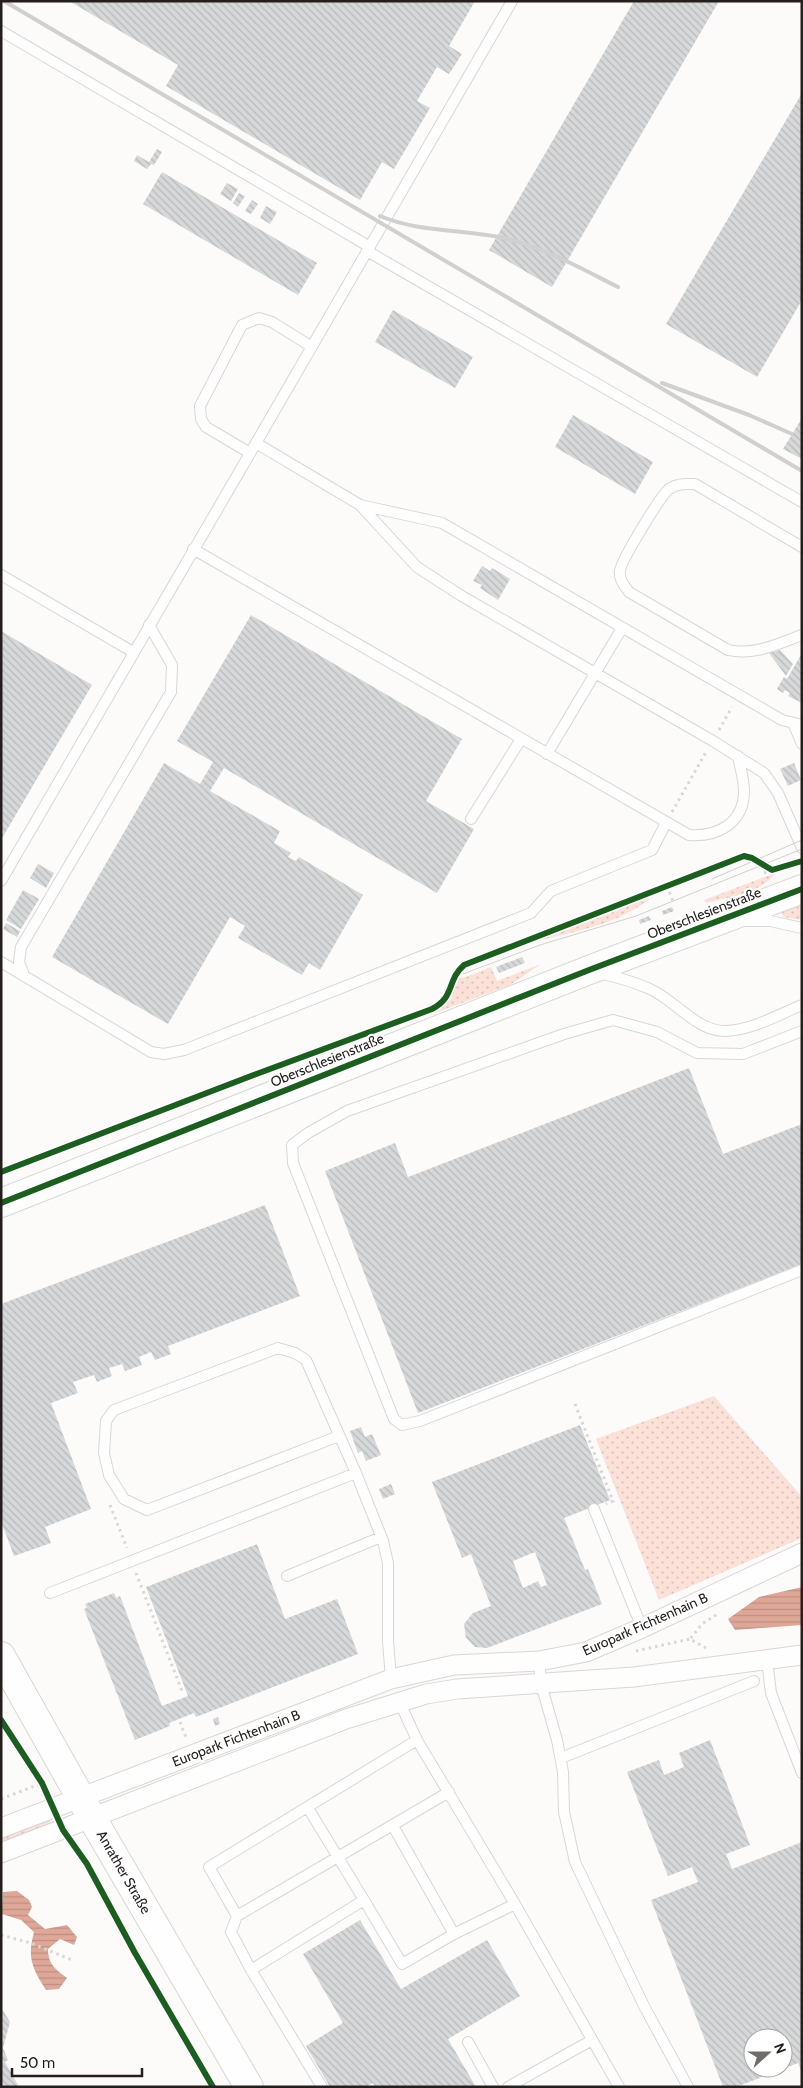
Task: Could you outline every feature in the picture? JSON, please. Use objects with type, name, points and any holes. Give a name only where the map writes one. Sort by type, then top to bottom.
[{"type":"main road","name":"Oberschlesienstraße","points":[[1,1202],[589,970],[802,889]]},
{"type":"main road","name":"Anrather Straße","points":[[1,1656],[86,1808],[249,2087]]},
{"type":"street","name":"Europark Fichtenhain B","points":[[86,1808],[391,1679],[454,1665],[539,1661],[586,1652],[642,1628],[802,1553]]},
{"type":"street","name":"Europark Fichtenhain B","points":[[86,1808],[399,1701],[457,1689],[634,1677],[802,1655]]},
{"type":"street","points":[[391,1679],[399,1701]]},
{"type":"street","points":[[1,1828],[86,1808]]},
{"type":"street","points":[[1,1853],[86,1808]]},
{"type":"lane","points":[[1,881],[512,1]]},
{"type":"lane","points":[[1,31],[802,502]]},
{"type":"lane","points":[[250,453],[206,428],[201,419],[200,406],[242,325],[259,318],[272,322],[312,347]]},
{"type":"lane","points":[[256,443],[360,505],[417,567],[460,595],[713,741],[764,774],[778,793],[802,848]]},
{"type":"lane","points":[[802,547],[695,484],[680,483],[668,490],[656,505],[620,570],[622,583],[629,592],[728,650],[743,653],[756,651],[802,635]]},
{"type":"lane","points":[[360,505],[442,523],[739,696],[798,725],[802,744]]},
{"type":"lane","points":[[193,549],[666,823],[689,834],[704,836],[717,832],[734,822],[742,804],[744,790],[738,756]]},
{"type":"lane","points":[[1,575],[133,652]]},
{"type":"lane","points":[[24,975],[19,962],[21,947],[171,692],[172,665],[149,625]]},
{"type":"lane","points":[[547,754],[622,628]]},
{"type":"lane","points":[[471,819],[520,739]]},
{"type":"lane","points":[[1,962],[151,1052],[164,1054],[184,1050],[531,913],[551,891],[652,850],[666,823]]},
{"type":"lane","points":[[720,920],[770,921],[802,928]]},
{"type":"lane","points":[[589,970],[652,990],[710,1028],[724,1031],[744,1029],[802,1005]]},
{"type":"lane","points":[[802,1031],[744,1054],[697,1054],[657,1032],[613,1020],[564,1034],[347,1111],[308,1133],[292,1145],[293,1162],[303,1190],[394,1419],[402,1425],[420,1421],[802,1270]]},
{"type":"lane","points":[[339,1436],[146,1510],[124,1499],[109,1475],[104,1453],[106,1421],[114,1410],[278,1348],[295,1353],[306,1360],[356,1474],[381,1537],[388,1563],[388,1641],[391,1679]]},
{"type":"lane","points":[[50,1593],[356,1474]]},
{"type":"lane","points":[[594,1509],[642,1628]]},
{"type":"lane","points":[[287,1576],[381,1537]]},
{"type":"lane","points":[[767,1660],[772,1693],[802,1773]]},
{"type":"lane","points":[[539,1661],[541,1684],[561,1758],[564,1812],[574,1862],[644,2006],[688,2087]]},
{"type":"lane","points":[[561,1758],[754,1682]]},
{"type":"lane","points":[[399,1701],[418,1740],[515,1904],[618,2087]]},
{"type":"lane","points":[[237,1916],[208,1867],[418,1740]]},
{"type":"lane","points":[[322,2087],[251,1970],[231,1932],[237,1916],[338,1856],[394,1826],[449,1792]]},
{"type":"lane","points":[[308,1808],[402,1964],[454,1934],[515,1904]]},
{"type":"lane","points":[[394,1826],[454,1934]]},
{"type":"lane","points":[[251,1970],[364,1900]]},
{"type":"lane","points":[[508,2087],[592,2040]]},
{"type":"lane","points":[[468,2042],[493,2087]]},
{"type":"path","points":[[666,823],[739,696]]},
{"type":"path","points":[[745,860],[752,858]]},
{"type":"path","points":[[764,873],[772,870]]},
{"type":"path","points":[[673,888],[668,888],[674,904]]},
{"type":"path","points":[[575,1404],[613,1501],[594,1509]]},
{"type":"path","points":[[109,1502],[182,1691]]},
{"type":"path","points":[[624,1636],[633,1651],[690,1639],[702,1624],[722,1611]]},
{"type":"path","points":[[690,1639],[704,1648],[712,1648]]},
{"type":"path","points":[[1,1799],[42,1783]]},
{"type":"path","points":[[1,1935],[48,1949],[72,1960]]},
{"type":"shaded area","points":[[775,873],[762,886],[744,894],[706,903],[704,900]]},
{"type":"shaded area","points":[[652,897],[626,914],[612,920],[583,930],[537,941]]},
{"type":"shaded area","points":[[802,905],[802,920],[783,917],[782,912]]},
{"type":"shaded area","points":[[541,964],[510,985],[435,1013],[434,1010],[451,999],[457,976],[463,978],[491,967],[497,981]]},
{"type":"shaded area","points":[[714,1396],[802,1497],[802,1538],[659,1600],[596,1439]]},
{"type":"shaded area","points":[[802,1587],[802,1625],[735,1630],[728,1619],[759,1597]]},
{"type":"shaded area","points":[[49,1817],[52,1825],[1,1844],[1,1836]]},
{"type":"shaded area","points":[[17,1891],[29,1900],[32,1907],[28,1915],[45,1929],[67,1925],[77,1937],[74,1945],[60,1939],[48,1949],[49,1959],[53,1966],[67,1978],[59,1989],[46,1990],[34,1969],[31,1949],[34,1932],[21,1920],[2,1914],[3,1892]]},
{"type":"building","points":[[69,1],[475,1],[449,46],[462,54],[449,74],[437,67],[417,101],[430,108],[394,169],[382,162],[360,200],[166,86],[178,65]]},
{"type":"building","points":[[634,1],[719,1],[552,287],[489,250]]},
{"type":"building","points":[[802,93],[802,300],[757,377],[666,324]]},
{"type":"building","points":[[157,149],[162,152],[154,165],[151,164],[147,169],[134,161],[137,155],[149,162]]},
{"type":"building","points":[[162,172],[317,263],[298,295],[143,204]]},
{"type":"building","points":[[227,183],[238,189],[231,201],[220,194]]},
{"type":"building","points":[[239,193],[245,196],[238,207],[233,203]]},
{"type":"building","points":[[252,200],[258,204],[251,214],[245,211]]},
{"type":"building","points":[[266,206],[277,212],[270,224],[260,218]]},
{"type":"building","points":[[393,310],[473,357],[455,388],[375,342]]},
{"type":"building","points":[[573,415],[653,462],[635,494],[555,447]]},
{"type":"building","points":[[802,418],[802,459],[783,449]]},
{"type":"building","points":[[482,566],[490,571],[492,568],[510,579],[498,600],[480,588],[482,585],[473,581]]},
{"type":"building","points":[[251,615],[462,739],[426,801],[474,829],[437,893],[224,768],[210,791],[280,831],[274,843],[291,853],[288,857],[296,861],[299,857],[363,895],[320,970],[309,963],[302,975],[238,938],[245,926],[230,917],[168,1024],[52,957],[164,763],[200,784],[213,762],[177,741]]},
{"type":"building","points":[[1,631],[92,685],[1,840]]},
{"type":"building","points":[[780,650],[793,664],[786,676],[769,653]]},
{"type":"building","points":[[802,653],[802,703],[788,696],[790,693],[785,690],[783,693],[777,689],[784,677],[787,679]]},
{"type":"building","points":[[794,763],[801,780],[788,786],[780,769]]},
{"type":"building","points":[[38,864],[54,873],[46,888],[30,878]]},
{"type":"building","points":[[23,890],[39,899],[21,929],[6,920]]},
{"type":"building","points":[[672,907],[674,911],[663,915],[662,911]]},
{"type":"building","points":[[649,916],[651,920],[640,924],[639,920]]},
{"type":"building","points":[[6,923],[20,931],[17,937],[3,929]]},
{"type":"building","points":[[522,957],[525,963],[499,973],[496,967]]},
{"type":"building","points":[[689,1068],[723,1154],[802,1124],[802,1264],[418,1413],[325,1171],[395,1143],[408,1177]]},
{"type":"building","points":[[265,1205],[300,1296],[168,1346],[171,1354],[155,1360],[151,1352],[139,1357],[142,1365],[125,1371],[122,1364],[109,1368],[112,1376],[97,1382],[94,1375],[73,1382],[78,1393],[51,1403],[91,1509],[45,1527],[51,1543],[14,1556],[1,1521],[1,1304]]},
{"type":"building","points":[[580,1425],[610,1500],[564,1518],[585,1570],[588,1569],[602,1604],[487,1648],[475,1647],[466,1638],[464,1624],[473,1613],[491,1606],[471,1554],[462,1558],[432,1482]],"holes":[[[535,1552],[547,1585],[541,1587],[538,1581],[523,1588],[513,1561]]]},
{"type":"building","points":[[361,1427],[365,1437],[372,1434],[381,1455],[366,1461],[362,1451],[358,1453],[350,1431]]},
{"type":"building","points":[[391,1484],[395,1494],[383,1499],[379,1489]]},
{"type":"building","points":[[257,1544],[285,1619],[337,1599],[358,1654],[196,1717],[194,1713],[169,1723],[170,1726],[135,1740],[84,1609],[87,1608],[85,1604],[114,1593],[116,1598],[120,1596],[162,1706],[188,1696],[146,1587]]},
{"type":"building","points":[[218,1717],[220,1724],[215,1726],[213,1719]]},
{"type":"building","points":[[710,1740],[750,1845],[726,1854],[732,1869],[802,1842],[802,2072],[798,2063],[793,2065],[793,2028],[743,2028],[743,2078],[759,2078],[736,2087],[723,2087],[651,1900],[698,1882],[692,1867],[668,1876],[627,1772],[659,1760],[664,1775],[684,1767],[679,1753]]},
{"type":"building","points":[[360,1920],[401,1989],[487,1940],[520,1996],[448,2039],[476,2087],[375,2087],[373,2083],[366,2087],[330,2087],[306,2046],[343,2023],[303,1954]]},
{"type":"building","points":[[1,2007],[10,2022],[3,2048],[8,2060],[5,2062],[19,2087],[1,2087]]},
{"type":"tram line","points":[[712,879],[802,840]]},
{"type":"tram line","points":[[463,974],[540,945],[636,916],[802,849]]},
{"type":"railway","points":[[4,1],[802,471]]},
{"type":"railway","points":[[380,216],[409,225],[484,234],[515,241],[560,258],[618,287]]},
{"type":"railway","points":[[662,383],[749,415],[792,434]]},
{"type":"cycle path","points":[[1,1172],[432,1009],[445,999],[458,971],[464,965],[744,856],[752,858],[772,870],[802,861]]},
{"type":"cycle path","points":[[1,1203],[589,970],[802,889]]},
{"type":"cycle path","points":[[1,1720],[42,1783],[63,1830],[87,1864],[135,1953],[213,2087]]}]
